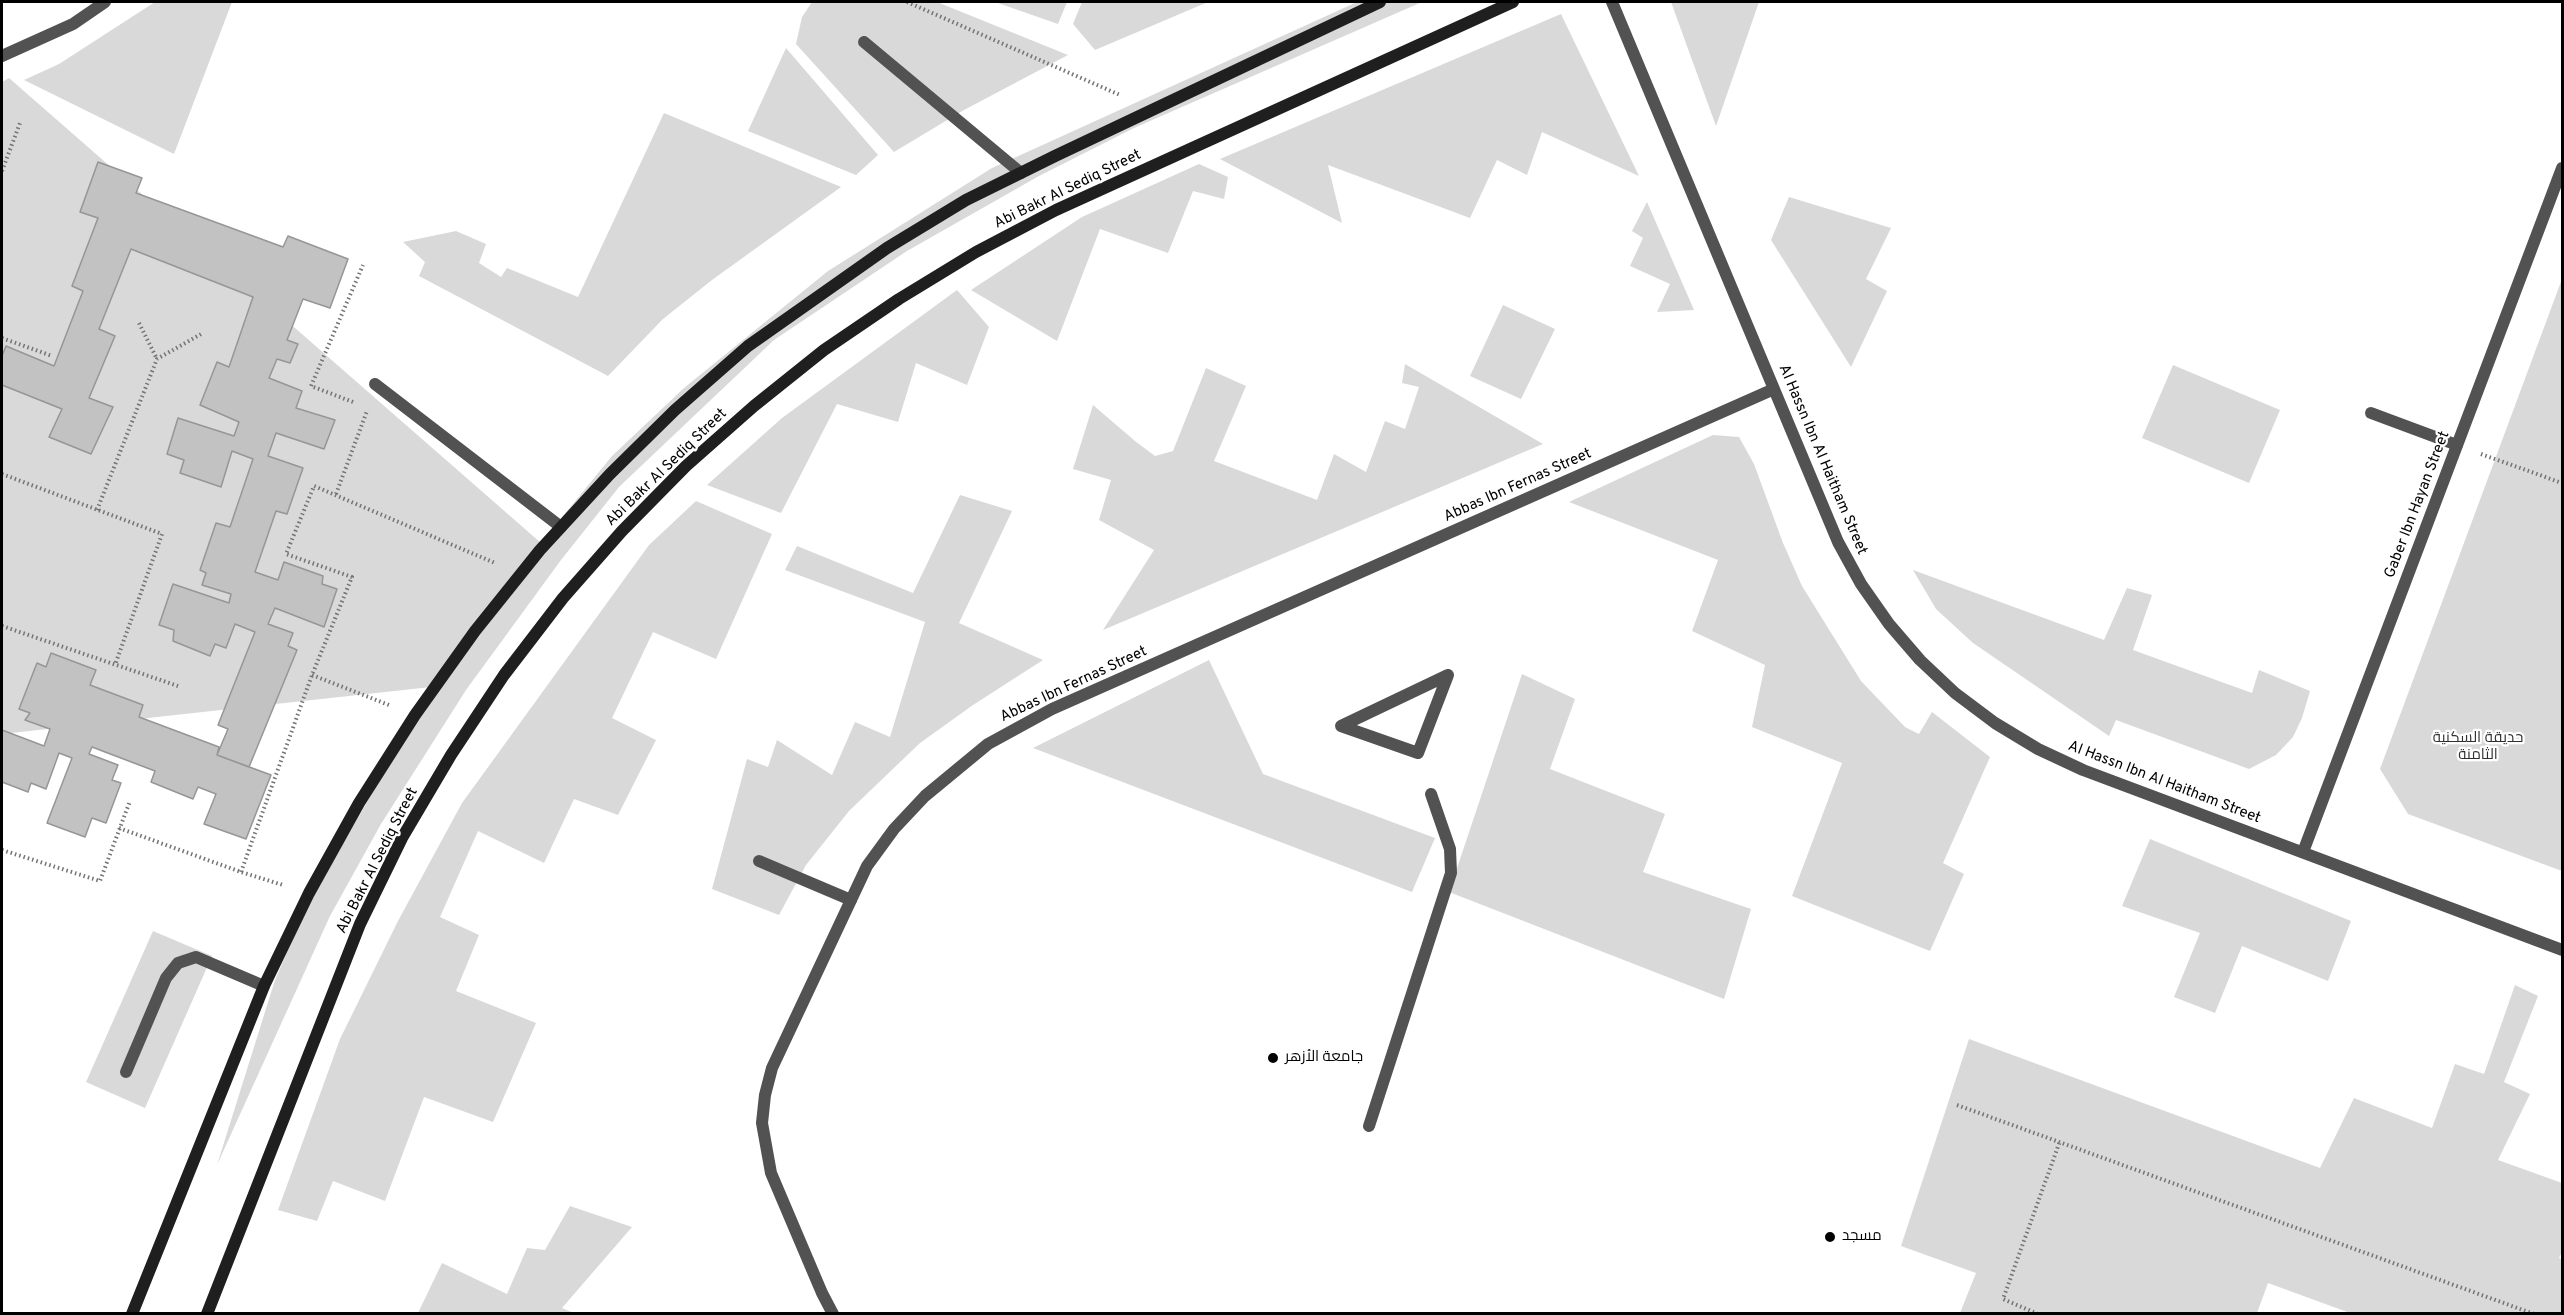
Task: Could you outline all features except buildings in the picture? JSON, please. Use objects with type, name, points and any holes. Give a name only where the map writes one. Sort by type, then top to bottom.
[{"type":"main road","points":[[132,1314],[264,986],[309,893],[359,803],[415,715],[475,631],[561,527],[610,474],[675,410],[748,346],[887,248],[966,200],[1151,108],[1380,2]]},
{"type":"main road","name":"Abi Bakr Al Sediq Street","points":[[207,1314],[351,947],[402,838],[451,755],[530,641],[563,598],[615,539],[678,474],[754,406],[824,350],[899,299],[976,252],[1056,210],[1513,2]]},
{"type":"street","points":[[2,56],[73,24],[105,2]]},
{"type":"street","name":"Al Hassn Ibn Al Haitham Street","points":[[1612,2],[1838,542],[1861,584],[1904,642],[1955,693],[1995,723],[2037,749],[2065,762],[2562,950]]},
{"type":"street","points":[[864,42],[1021,173]]},
{"type":"street","name":"Gaber Ibn Hayan Street","points":[[2303,852],[2562,168]]},
{"type":"street","points":[[375,384],[561,527]]},
{"type":"street","name":"Abbas Ibn Fernas Street","points":[[833,1314],[771,1173],[762,1123],[765,1095],[772,1068],[867,866],[894,829],[925,796],[958,766],[1019,725],[1774,389]]},
{"type":"street","points":[[2371,413],[2457,445]]},
{"type":"street","points":[[1448,675],[1418,753],[1341,726],[1394,701],[1448,675]]},
{"type":"street","points":[[1369,1126],[1451,873],[1450,849],[1431,794]]},
{"type":"street","points":[[759,861],[851,900]]},
{"type":"street","points":[[126,1072],[166,978],[178,963],[196,957],[264,986]]},
{"type":"path","points":[[907,2],[1151,108]]},
{"type":"path","points":[[2,171],[20,123]]},
{"type":"path","points":[[336,494],[368,408],[311,386],[363,266]]},
{"type":"path","points":[[139,323],[157,359]]},
{"type":"path","points":[[97,510],[157,359],[203,333]]},
{"type":"path","points":[[2,338],[52,356]]},
{"type":"path","points":[[2457,445],[2562,483]]},
{"type":"path","points":[[2,474],[162,534],[115,665]]},
{"type":"path","points":[[241,873],[312,675],[352,577],[286,554],[314,486],[521,574]]},
{"type":"path","points":[[2,626],[178,686]]},
{"type":"path","points":[[312,675],[415,715]]},
{"type":"path","points":[[2,850],[100,881],[130,801]]},
{"type":"path","points":[[120,828],[241,873],[309,893]]},
{"type":"path","points":[[1957,1105],[2534,1314]]},
{"type":"path","points":[[2038,1314],[2002,1299],[2060,1141]]},
{"type":"green space","points":[[155,2],[232,2],[174,154],[24,80],[59,64]]},
{"type":"green space","points":[[812,2],[937,2],[1068,55],[964,110],[894,152],[796,44],[802,17]]},
{"type":"green space","points":[[995,2],[1067,2],[1058,24]]},
{"type":"green space","points":[[1082,2],[1208,2],[1095,50],[1073,24]]},
{"type":"green space","points":[[1357,2],[1422,2],[1134,128],[1039,176],[907,251],[774,340],[619,487],[561,560],[466,690],[381,824],[330,916],[217,1165],[275,980],[308,904],[405,737],[440,686],[2,734],[2,82],[9,78],[541,543],[612,456],[684,388],[828,271],[992,168]]},
{"type":"green space","points":[[1671,2],[1759,2],[1716,126]]},
{"type":"green space","points":[[1561,14],[1639,176],[1542,132],[1527,175],[1497,160],[1470,218],[1328,165],[1342,223],[1220,159]]},
{"type":"green space","points":[[786,48],[878,155],[856,175],[748,131]]},
{"type":"green space","points":[[664,113],[841,187],[712,280],[663,319],[608,376],[419,276],[425,262],[403,242],[456,231],[486,244],[479,263],[501,277],[507,268],[578,297]]},
{"type":"green space","points":[[1199,164],[1228,177],[1224,199],[1193,191],[1168,253],[1100,229],[1057,341],[971,290],[1082,217]]},
{"type":"green space","points":[[1789,197],[1891,228],[1866,279],[1887,291],[1851,367],[1771,240]]},
{"type":"green space","points":[[1647,202],[1694,310],[1657,312],[1670,284],[1630,266],[1643,238],[1632,231]]},
{"type":"green space","name":"حديقة السكنية الثامنة","points":[[2562,279],[2562,871],[2408,814],[2380,769]]},
{"type":"green space","points":[[957,290],[989,327],[967,385],[916,363],[898,422],[837,404],[781,513],[707,485],[782,418]]},
{"type":"green space","points":[[1503,305],[1555,329],[1521,399],[1470,376]]},
{"type":"green space","points":[[1405,364],[1543,444],[1103,630],[1154,550],[1099,520],[1111,480],[1073,469],[1093,405],[1155,456],[1173,451],[1206,368],[1246,386],[1214,461],[1317,500],[1334,454],[1366,472],[1385,421],[1405,429],[1419,387],[1402,383]]},
{"type":"green space","points":[[2173,365],[2280,410],[2249,483],[2142,438]]},
{"type":"green space","points":[[1713,435],[1739,437],[1754,464],[1783,543],[1802,586],[1861,681],[1905,727],[1919,734],[1932,712],[1990,757],[1943,863],[1964,874],[1930,951],[1792,896],[1842,763],[1752,727],[1765,665],[1692,631],[1718,560],[1569,502]]},
{"type":"green space","points":[[960,495],[1012,511],[959,623],[1043,660],[973,705],[920,743],[849,811],[806,865],[779,915],[712,889],[747,759],[768,767],[777,740],[832,775],[855,722],[890,737],[925,622],[785,570],[797,546],[913,593]]},
{"type":"green space","points":[[696,501],[772,534],[716,659],[653,632],[612,718],[656,740],[618,815],[574,799],[544,863],[478,831],[440,917],[479,935],[456,991],[536,1023],[493,1122],[424,1097],[385,1201],[333,1181],[317,1221],[278,1210],[340,1039],[398,921],[462,803],[649,545]]},
{"type":"green space","points":[[1913,570],[2104,640],[2127,588],[2152,595],[2133,650],[2252,693],[2259,670],[2310,691],[2302,718],[2293,737],[2276,755],[2249,769],[2116,720],[2109,736],[1973,643],[1936,609]]},
{"type":"green space","points":[[1209,660],[1263,774],[1435,838],[1412,892],[1033,748]]},
{"type":"green space","points":[[1522,674],[1575,699],[1550,769],[1665,814],[1643,872],[1751,909],[1724,999],[1449,892]]},
{"type":"green space","points":[[2150,839],[2351,921],[2328,981],[2242,946],[2215,1013],[2174,997],[2200,933],[2122,906]]},
{"type":"green space","points":[[153,931],[212,956],[145,1108],[86,1082]]},
{"type":"green space","points":[[2515,985],[2538,996],[2504,1082],[2530,1094],[2498,1160],[2562,1183],[2562,1252],[2559,1258],[2562,1260],[2562,1313],[2350,1313],[2268,1283],[2257,1313],[1960,1313],[1976,1273],[1901,1246],[1969,1039],[2320,1168],[2354,1098],[2432,1128],[2455,1064],[2484,1074]]},
{"type":"green space","points":[[570,1206],[632,1227],[562,1308],[574,1313],[418,1313],[442,1263],[507,1294],[527,1248],[545,1250]]},
{"type":"place","name":"جامعة الأزهر","points":[[1273,1058]]},
{"type":"place","name":"مسجد","points":[[1830,1237]]}]
